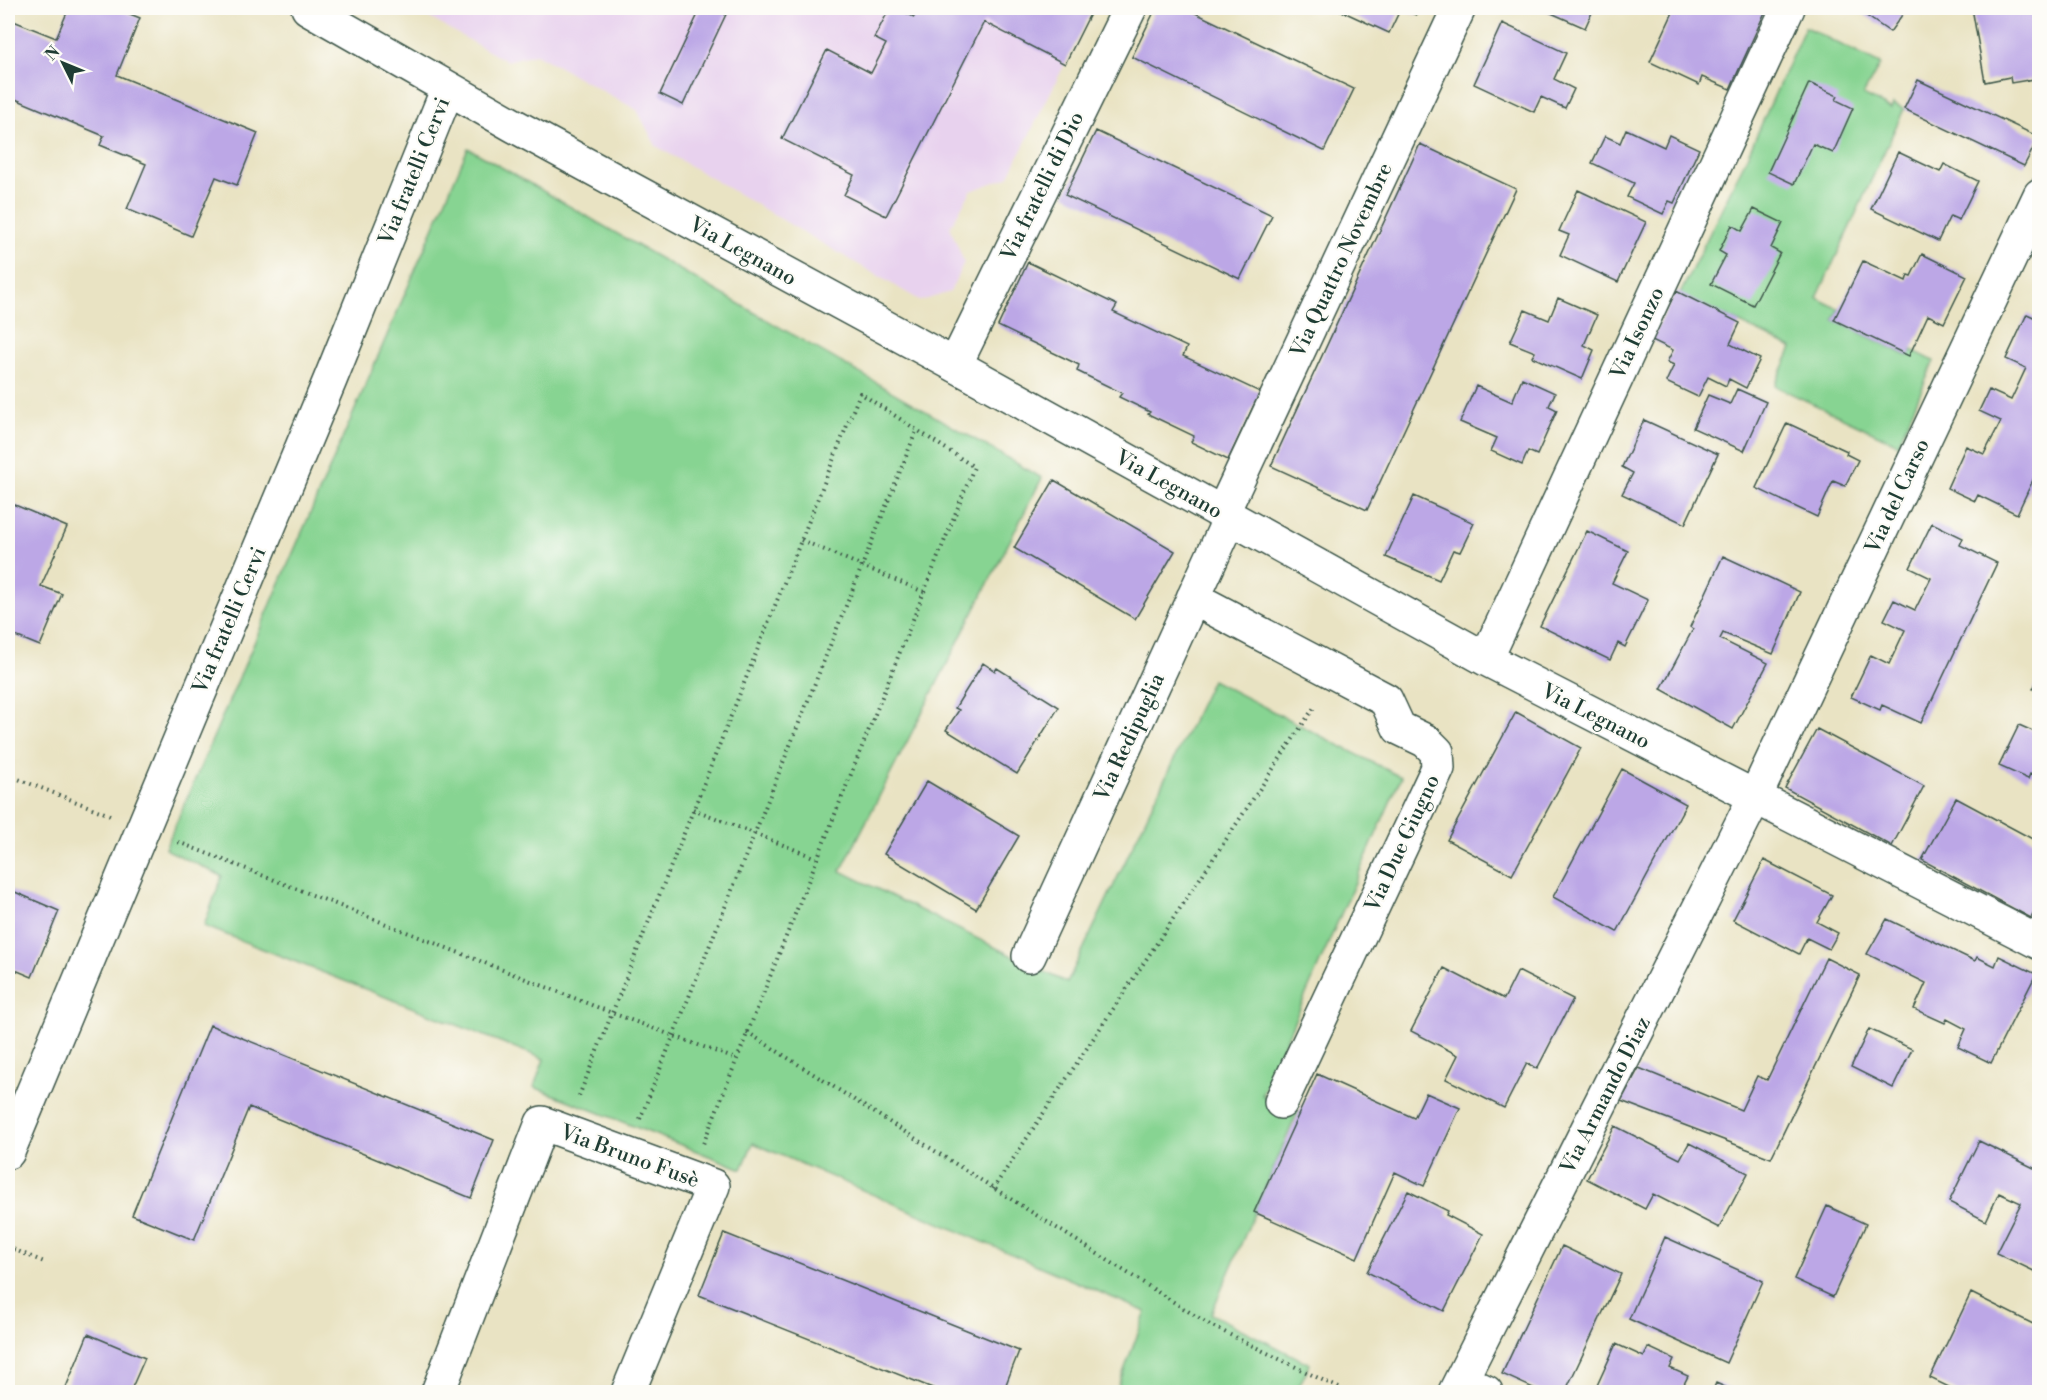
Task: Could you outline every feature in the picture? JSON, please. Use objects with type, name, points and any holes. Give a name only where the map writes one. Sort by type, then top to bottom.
[{"type":"street","name":"Via Legnano","points":[[308,8],[448,88],[1486,659],[2040,944]]},
{"type":"street","name":"Via fratelli di Dio","points":[[955,365],[1130,8]]},
{"type":"street","name":"Via Quattro Novembre","points":[[1226,516],[1459,8]]},
{"type":"street","name":"Via Isonzo","points":[[1486,659],[1788,8]]},
{"type":"street","name":"Via fratelli Cervi","points":[[8,1152],[330,380],[448,88]]},
{"type":"street","name":"Via del Carso","points":[[1755,797],[2040,195]]},
{"type":"street","name":"Via Redipuglia","points":[[1029,956],[1193,597],[1226,516]]},
{"type":"street","name":"Via Due Giugno","points":[[1193,597],[1386,700],[1399,728],[1426,741],[1437,752],[1438,768],[1281,1102]]},
{"type":"street","name":"Via Armando Diaz","points":[[1467,1388],[1755,797]]},
{"type":"street","name":"Via Bruno Fusè","points":[[438,1392],[542,1123],[713,1186],[628,1392]]},
{"type":"path","points":[[564,1131],[860,393],[974,467],[690,1178]]},
{"type":"path","points":[[626,1154],[917,429]]},
{"type":"path","points":[[801,540],[924,592]]},
{"type":"path","points":[[993,1189],[1337,674]]},
{"type":"path","points":[[8,775],[117,818]]},
{"type":"path","points":[[693,809],[816,858]]},
{"type":"path","points":[[174,840],[612,1013],[736,1059]]},
{"type":"path","points":[[747,1032],[1210,1325],[1347,1392]]},
{"type":"path","points":[[8,1247],[44,1262]]},
{"type":"shaded area","points":[[412,8],[1093,8],[1008,177],[971,191],[950,227],[964,262],[950,292],[921,301],[656,146],[637,110],[536,54],[506,61]]},
{"type":"green space","points":[[1805,27],[1880,64],[1863,95],[1891,109],[1893,104],[1904,109],[1817,298],[1839,309],[1834,320],[1908,356],[1912,350],[1934,361],[1898,444],[1775,386],[1792,348],[1680,294],[1745,161]]},
{"type":"green space","points":[[468,148],[1042,478],[841,871],[1067,983],[1212,680],[1401,777],[1262,1095],[1298,1111],[1211,1314],[1310,1364],[1296,1392],[1116,1392],[1146,1312],[753,1143],[742,1169],[534,1087],[544,1059],[204,926],[222,876],[165,849]]},
{"type":"building","points":[[69,8],[115,8],[140,18],[117,75],[258,133],[237,185],[216,177],[191,236],[127,209],[146,164],[100,145],[104,136],[8,96],[8,29],[11,20],[56,38]]},
{"type":"building","points":[[701,8],[729,8],[683,105],[660,94]]},
{"type":"building","points":[[890,8],[896,8],[914,17],[919,8],[1093,8],[1065,64],[984,22],[886,216],[844,195],[854,175],[782,139],[827,50],[871,73],[886,44],[874,38]]},
{"type":"building","points":[[1156,8],[1185,8],[1354,89],[1324,151],[1132,57]]},
{"type":"building","points":[[1335,8],[1401,8],[1389,33]]},
{"type":"building","points":[[1401,8],[1420,8],[1416,15]]},
{"type":"building","points":[[1540,8],[1594,8],[1585,28]]},
{"type":"building","points":[[1675,8],[1760,8],[1766,10],[1730,89],[1702,77],[1699,85],[1650,62]]},
{"type":"building","points":[[1855,8],[1907,8],[1890,32]]},
{"type":"building","points":[[1972,8],[2040,8],[2040,78],[2011,83],[2010,77],[1985,82]]},
{"type":"building","points":[[1502,23],[1566,53],[1554,79],[1574,89],[1565,108],[1541,97],[1534,112],[1474,84]]},
{"type":"building","points":[[1918,80],[2039,137],[2024,166],[1904,109]]},
{"type":"building","points":[[1809,83],[1838,96],[1836,100],[1853,108],[1833,153],[1813,144],[1794,184],[1768,172]]},
{"type":"building","points":[[1626,129],[1664,147],[1669,135],[1699,149],[1674,203],[1669,201],[1663,214],[1627,197],[1634,183],[1592,163],[1605,136],[1620,143]]},
{"type":"building","points":[[1096,131],[1272,215],[1240,279],[1065,195]]},
{"type":"building","points":[[1420,144],[1516,189],[1367,510],[1271,466]]},
{"type":"building","points":[[1898,152],[1940,172],[1944,164],[1978,181],[1959,220],[1950,216],[1938,241],[1871,209]]},
{"type":"building","points":[[1578,190],[1646,222],[1618,282],[1560,255],[1569,235],[1559,231]]},
{"type":"building","points":[[1754,209],[1783,223],[1771,248],[1780,253],[1753,305],[1711,284],[1726,255],[1719,251],[1732,225],[1742,231]]},
{"type":"building","points":[[1922,254],[1967,276],[1944,323],[1928,315],[1909,356],[1834,320],[1863,261],[1906,281]]},
{"type":"building","points":[[1028,262],[1117,305],[1113,312],[1187,347],[1183,356],[1260,392],[1228,460],[1191,442],[1194,436],[1119,397],[1122,393],[1077,371],[1079,365],[998,326]]},
{"type":"building","points":[[1676,291],[1740,323],[1730,344],[1760,359],[1746,388],[1729,379],[1726,386],[1708,377],[1698,397],[1666,382],[1674,365],[1667,362],[1673,350],[1652,340]]},
{"type":"building","points":[[1558,298],[1597,315],[1584,345],[1594,350],[1582,379],[1532,357],[1535,352],[1510,342],[1525,310],[1549,320]]},
{"type":"building","points":[[2027,314],[2040,320],[2040,465],[2017,514],[1978,495],[1975,501],[1947,488],[1966,446],[1984,454],[2001,421],[1979,411],[1989,390],[2011,400],[2026,368],[2006,359]]},
{"type":"building","points":[[1522,378],[1555,393],[1549,406],[1557,410],[1537,455],[1528,451],[1522,465],[1491,451],[1497,438],[1460,422],[1476,386],[1512,402]]},
{"type":"building","points":[[1737,389],[1766,402],[1744,451],[1693,428],[1708,395],[1730,404]]},
{"type":"building","points":[[1644,420],[1718,454],[1685,524],[1622,494],[1633,473],[1622,467]]},
{"type":"building","points":[[1787,423],[1847,451],[1846,454],[1858,460],[1845,486],[1833,481],[1817,517],[1756,488]]},
{"type":"building","points":[[1054,480],[1175,551],[1135,619],[1014,548]]},
{"type":"building","points":[[1414,496],[1474,523],[1460,552],[1453,550],[1439,580],[1386,557]]},
{"type":"building","points":[[8,502],[67,527],[41,586],[62,594],[40,646],[8,633]]},
{"type":"building","points":[[1932,523],[1963,538],[1960,545],[1997,563],[1921,723],[1882,705],[1880,710],[1851,697],[1871,655],[1889,664],[1905,630],[1884,620],[1894,600],[1915,610],[1931,578],[1910,568]]},
{"type":"building","points":[[1587,531],[1628,551],[1612,583],[1648,600],[1625,647],[1618,643],[1610,660],[1540,626]]},
{"type":"building","points":[[1723,556],[1800,592],[1773,654],[1723,633],[1720,639],[1768,663],[1733,729],[1661,689],[1693,629],[1690,627]]},
{"type":"building","points":[[983,663],[995,671],[997,668],[1059,707],[1017,774],[946,730],[959,710],[955,708]]},
{"type":"building","points":[[2040,675],[2040,693],[2033,689]]},
{"type":"building","points":[[1516,712],[1581,748],[1512,875],[1447,840]]},
{"type":"building","points":[[2019,725],[2037,733],[2040,727],[2040,778],[2030,774],[2028,779],[1999,766]]},
{"type":"building","points":[[1817,729],[1924,786],[1892,846],[1785,788]]},
{"type":"building","points":[[1622,769],[1686,804],[1617,932],[1553,897]]},
{"type":"building","points":[[927,781],[1019,836],[976,909],[884,854]]},
{"type":"building","points":[[1956,798],[2040,843],[2040,902],[2031,918],[1922,860]]},
{"type":"building","points":[[1764,860],[1832,895],[1817,922],[1838,933],[1829,949],[1807,938],[1799,954],[1733,920]]},
{"type":"building","points":[[8,889],[59,911],[32,977],[8,967]]},
{"type":"building","points":[[1887,919],[1975,961],[1977,957],[1995,966],[1999,956],[2036,974],[1991,1063],[1958,1047],[1966,1029],[1947,1019],[1945,1023],[1914,1009],[1926,983],[1867,954]]},
{"type":"building","points":[[1826,958],[1860,975],[1771,1158],[1621,1101],[1639,1068],[1741,1110],[1757,1076],[1767,1080]]},
{"type":"building","points":[[1444,968],[1504,999],[1518,971],[1573,999],[1537,1069],[1527,1063],[1504,1108],[1446,1079],[1458,1055],[1411,1031]]},
{"type":"building","points":[[210,1025],[494,1140],[471,1198],[249,1107],[194,1240],[132,1215]]},
{"type":"building","points":[[1869,1029],[1912,1049],[1893,1088],[1851,1067]]},
{"type":"building","points":[[1317,1074],[1414,1118],[1426,1093],[1460,1108],[1424,1186],[1395,1172],[1357,1258],[1254,1212]]},
{"type":"building","points":[[1615,1126],[1680,1159],[1689,1143],[1748,1173],[1719,1228],[1653,1194],[1645,1209],[1587,1179]]},
{"type":"building","points":[[1979,1141],[2040,1171],[2040,1274],[1996,1253],[2021,1203],[1999,1193],[1986,1221],[1949,1202]]},
{"type":"building","points":[[1408,1191],[1448,1211],[1446,1215],[1483,1234],[1444,1311],[1367,1272]]},
{"type":"building","points":[[1827,1206],[1866,1224],[1833,1297],[1794,1279]]},
{"type":"building","points":[[724,1233],[1019,1351],[1003,1392],[934,1392],[935,1389],[699,1295]]},
{"type":"building","points":[[1665,1237],[1763,1281],[1726,1363],[1629,1319]]},
{"type":"building","points":[[1562,1246],[1621,1274],[1565,1392],[1542,1392],[1502,1374]]},
{"type":"building","points":[[1971,1293],[2037,1326],[2040,1321],[2040,1392],[1959,1392],[1930,1378]]},
{"type":"building","points":[[88,1334],[145,1358],[130,1392],[64,1392]]},
{"type":"building","points":[[1616,1344],[1644,1357],[1648,1347],[1674,1359],[1670,1368],[1688,1376],[1680,1392],[1594,1392]]},
{"type":"building","points":[[1716,1383],[1736,1392],[1712,1392]]}]
